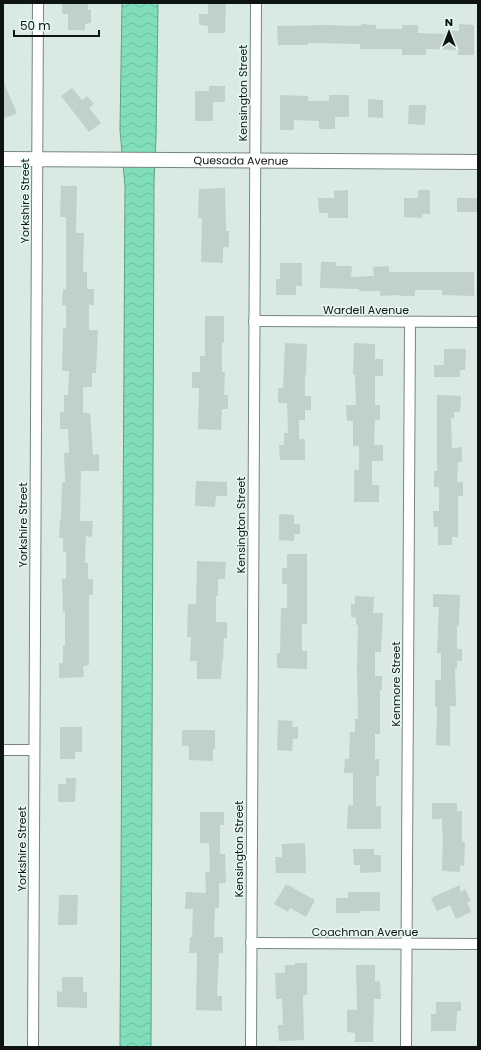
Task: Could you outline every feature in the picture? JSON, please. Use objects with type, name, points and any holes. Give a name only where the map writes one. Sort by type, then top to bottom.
[{"type":"street","name":"Yorkshire Street","points":[[33,1047],[38,3]]},
{"type":"street","name":"Kensington Street","points":[[250,1047],[256,3]]},
{"type":"street","name":"Quesada Avenue","points":[[3,160],[478,162]]},
{"type":"street","name":"Wardell Avenue","points":[[254,321],[478,322]]},
{"type":"street","name":"Kenmore Street","points":[[406,1047],[410,322]]},
{"type":"street","points":[[3,750],[34,750]]},
{"type":"street","name":"Coachman Avenue","points":[[251,943],[478,944]]},
{"type":"water","points":[[122,3],[158,3],[154,181],[151,1047],[120,1047],[125,186],[120,130]]},
{"type":"building","points":[[62,3],[88,3],[88,10],[91,10],[91,23],[85,24],[85,30],[68,30],[68,14],[62,14]]},
{"type":"building","points":[[208,3],[226,3],[225,33],[208,33],[208,26],[199,25],[199,14],[208,14]]},
{"type":"building","points":[[361,24],[376,25],[376,29],[402,29],[402,25],[418,25],[418,33],[445,34],[445,31],[459,31],[459,24],[474,25],[474,55],[458,55],[458,50],[426,49],[426,55],[402,55],[402,49],[360,49],[360,44],[308,43],[308,45],[278,45],[277,26],[361,26]]},
{"type":"building","points":[[3,81],[17,113],[3,119]]},
{"type":"building","points":[[209,86],[225,86],[225,102],[213,102],[213,121],[195,121],[195,91],[209,91]]},
{"type":"building","points":[[72,88],[82,100],[87,96],[94,104],[89,108],[101,123],[89,132],[61,96]]},
{"type":"building","points":[[280,95],[308,96],[308,101],[329,101],[329,95],[349,95],[349,117],[335,117],[335,129],[319,129],[319,121],[294,120],[294,130],[280,130]]},
{"type":"building","points":[[368,99],[383,100],[383,118],[368,117]]},
{"type":"building","points":[[409,105],[426,105],[425,125],[408,124]]},
{"type":"building","points":[[61,186],[77,186],[76,233],[84,233],[83,272],[87,272],[87,289],[94,289],[94,305],[89,305],[89,330],[98,330],[96,373],[92,373],[92,387],[83,387],[83,413],[90,413],[93,455],[99,454],[99,471],[81,471],[80,521],[93,521],[92,537],[86,536],[85,563],[88,563],[88,579],[93,579],[93,595],[89,595],[89,665],[83,666],[84,677],[59,678],[59,663],[63,663],[63,646],[65,646],[65,612],[63,612],[62,579],[66,579],[66,552],[63,552],[63,538],[59,538],[62,482],[65,482],[64,453],[69,453],[68,429],[60,429],[60,412],[64,412],[64,395],[68,395],[69,371],[62,371],[63,328],[66,328],[66,305],[62,305],[63,289],[66,289],[66,217],[60,217]]},
{"type":"building","points":[[225,188],[226,231],[229,231],[229,247],[223,247],[223,263],[201,262],[202,218],[198,218],[199,189]]},
{"type":"building","points":[[348,190],[348,218],[328,218],[328,213],[319,213],[318,198],[334,198],[334,191]]},
{"type":"building","points":[[418,190],[430,190],[430,214],[422,214],[422,218],[404,217],[404,198],[418,198]]},
{"type":"building","points":[[457,198],[478,198],[478,212],[457,212]]},
{"type":"building","points":[[321,262],[336,262],[336,266],[352,266],[351,277],[374,276],[373,267],[389,266],[389,272],[474,272],[474,296],[442,295],[442,290],[415,290],[415,296],[380,296],[380,291],[320,288]]},
{"type":"building","points":[[280,263],[302,263],[302,286],[296,286],[296,295],[276,295],[276,279],[280,279]]},
{"type":"building","points":[[205,316],[224,316],[222,372],[225,372],[224,395],[228,395],[228,409],[222,409],[221,430],[198,429],[199,388],[192,388],[192,372],[200,372],[200,356],[205,356]]},
{"type":"building","points":[[285,343],[307,344],[305,396],[311,396],[311,410],[305,410],[305,420],[299,420],[299,439],[305,439],[305,460],[280,460],[279,445],[284,445],[284,433],[288,433],[287,403],[278,403],[278,388],[283,388]]},
{"type":"building","points":[[354,343],[375,344],[375,359],[383,359],[383,376],[375,376],[375,405],[380,405],[380,420],[375,420],[374,445],[383,445],[383,461],[372,461],[372,485],[379,485],[379,502],[354,502],[354,470],[359,470],[359,446],[353,446],[353,421],[347,421],[346,405],[356,405],[355,375],[353,375]]},
{"type":"building","points":[[444,349],[466,349],[465,370],[460,370],[460,377],[434,377],[434,365],[444,365]]},
{"type":"building","points":[[437,395],[461,396],[460,412],[454,412],[454,418],[451,418],[452,448],[462,447],[462,462],[458,462],[457,482],[463,482],[463,496],[458,496],[458,537],[452,537],[452,545],[438,545],[438,527],[434,527],[433,511],[439,511],[439,487],[434,487],[434,471],[437,471]]},
{"type":"building","points":[[196,481],[227,482],[227,496],[216,496],[215,507],[195,506]]},
{"type":"building","points":[[279,514],[294,515],[294,524],[300,524],[300,534],[294,534],[294,541],[279,540]]},
{"type":"building","points":[[287,554],[307,554],[307,624],[302,624],[302,651],[307,651],[307,669],[277,668],[277,653],[280,653],[281,608],[287,608],[287,584],[282,584],[282,568],[287,568]]},
{"type":"building","points":[[197,561],[226,562],[225,579],[218,579],[218,596],[216,596],[216,622],[227,622],[227,638],[224,638],[221,679],[197,679],[197,661],[190,661],[191,637],[187,637],[188,604],[196,604]]},
{"type":"building","points":[[433,594],[460,595],[459,626],[457,626],[457,649],[462,649],[462,661],[457,661],[457,668],[455,668],[456,706],[450,706],[450,746],[436,745],[437,707],[435,707],[435,680],[441,680],[441,653],[437,653],[439,607],[433,607]]},
{"type":"building","points":[[355,596],[374,597],[373,613],[383,613],[381,652],[375,652],[375,676],[382,676],[382,690],[380,690],[380,734],[375,734],[375,759],[379,759],[379,776],[376,776],[376,806],[381,806],[381,829],[347,829],[348,805],[353,806],[353,773],[344,773],[345,759],[349,759],[350,732],[355,732],[355,719],[358,719],[358,625],[356,625],[356,618],[351,617],[351,604],[355,604]]},
{"type":"building","points":[[278,720],[293,721],[292,727],[298,727],[298,739],[293,739],[292,751],[277,750]]},
{"type":"building","points":[[60,727],[82,727],[82,752],[75,752],[75,759],[60,759]]},
{"type":"building","points":[[182,730],[215,730],[215,749],[213,749],[213,761],[189,760],[189,746],[182,746]]},
{"type":"building","points":[[66,778],[76,778],[75,802],[58,802],[58,784],[66,784]]},
{"type":"building","points":[[432,803],[457,803],[457,811],[462,811],[462,842],[465,842],[464,866],[460,865],[460,872],[442,871],[442,819],[432,819]]},
{"type":"building","points":[[200,812],[224,812],[224,825],[220,825],[220,854],[225,854],[226,883],[219,883],[219,908],[215,908],[214,937],[223,937],[223,953],[219,953],[217,996],[222,996],[222,1011],[196,1010],[197,953],[189,953],[190,937],[192,937],[193,909],[185,909],[186,892],[206,893],[205,872],[210,872],[209,843],[200,843]]},
{"type":"building","points":[[305,843],[306,873],[276,873],[275,857],[282,857],[282,844]]},
{"type":"building","points":[[353,849],[374,849],[374,855],[381,855],[381,872],[360,873],[360,865],[354,865]]},
{"type":"building","points":[[286,884],[315,900],[306,917],[290,908],[288,912],[274,904]]},
{"type":"building","points":[[460,885],[460,892],[465,889],[471,901],[467,902],[471,912],[456,919],[450,905],[437,911],[431,898]]},
{"type":"building","points":[[348,892],[380,892],[380,911],[336,913],[336,898],[348,898]]},
{"type":"building","points":[[59,895],[78,895],[77,925],[58,925]]},
{"type":"building","points":[[295,963],[307,963],[307,995],[303,995],[304,1040],[279,1041],[278,1025],[283,1025],[282,999],[276,999],[275,973],[285,973],[285,965],[295,965]]},
{"type":"building","points":[[356,965],[375,965],[375,982],[380,981],[381,999],[374,999],[373,1042],[355,1042],[355,1033],[347,1032],[347,1010],[357,1010]]},
{"type":"building","points":[[62,977],[83,977],[83,992],[87,992],[87,1008],[57,1007],[57,991],[62,992]]},
{"type":"building","points":[[436,1002],[461,1002],[461,1011],[457,1011],[456,1031],[431,1031],[431,1014],[436,1014]]}]
